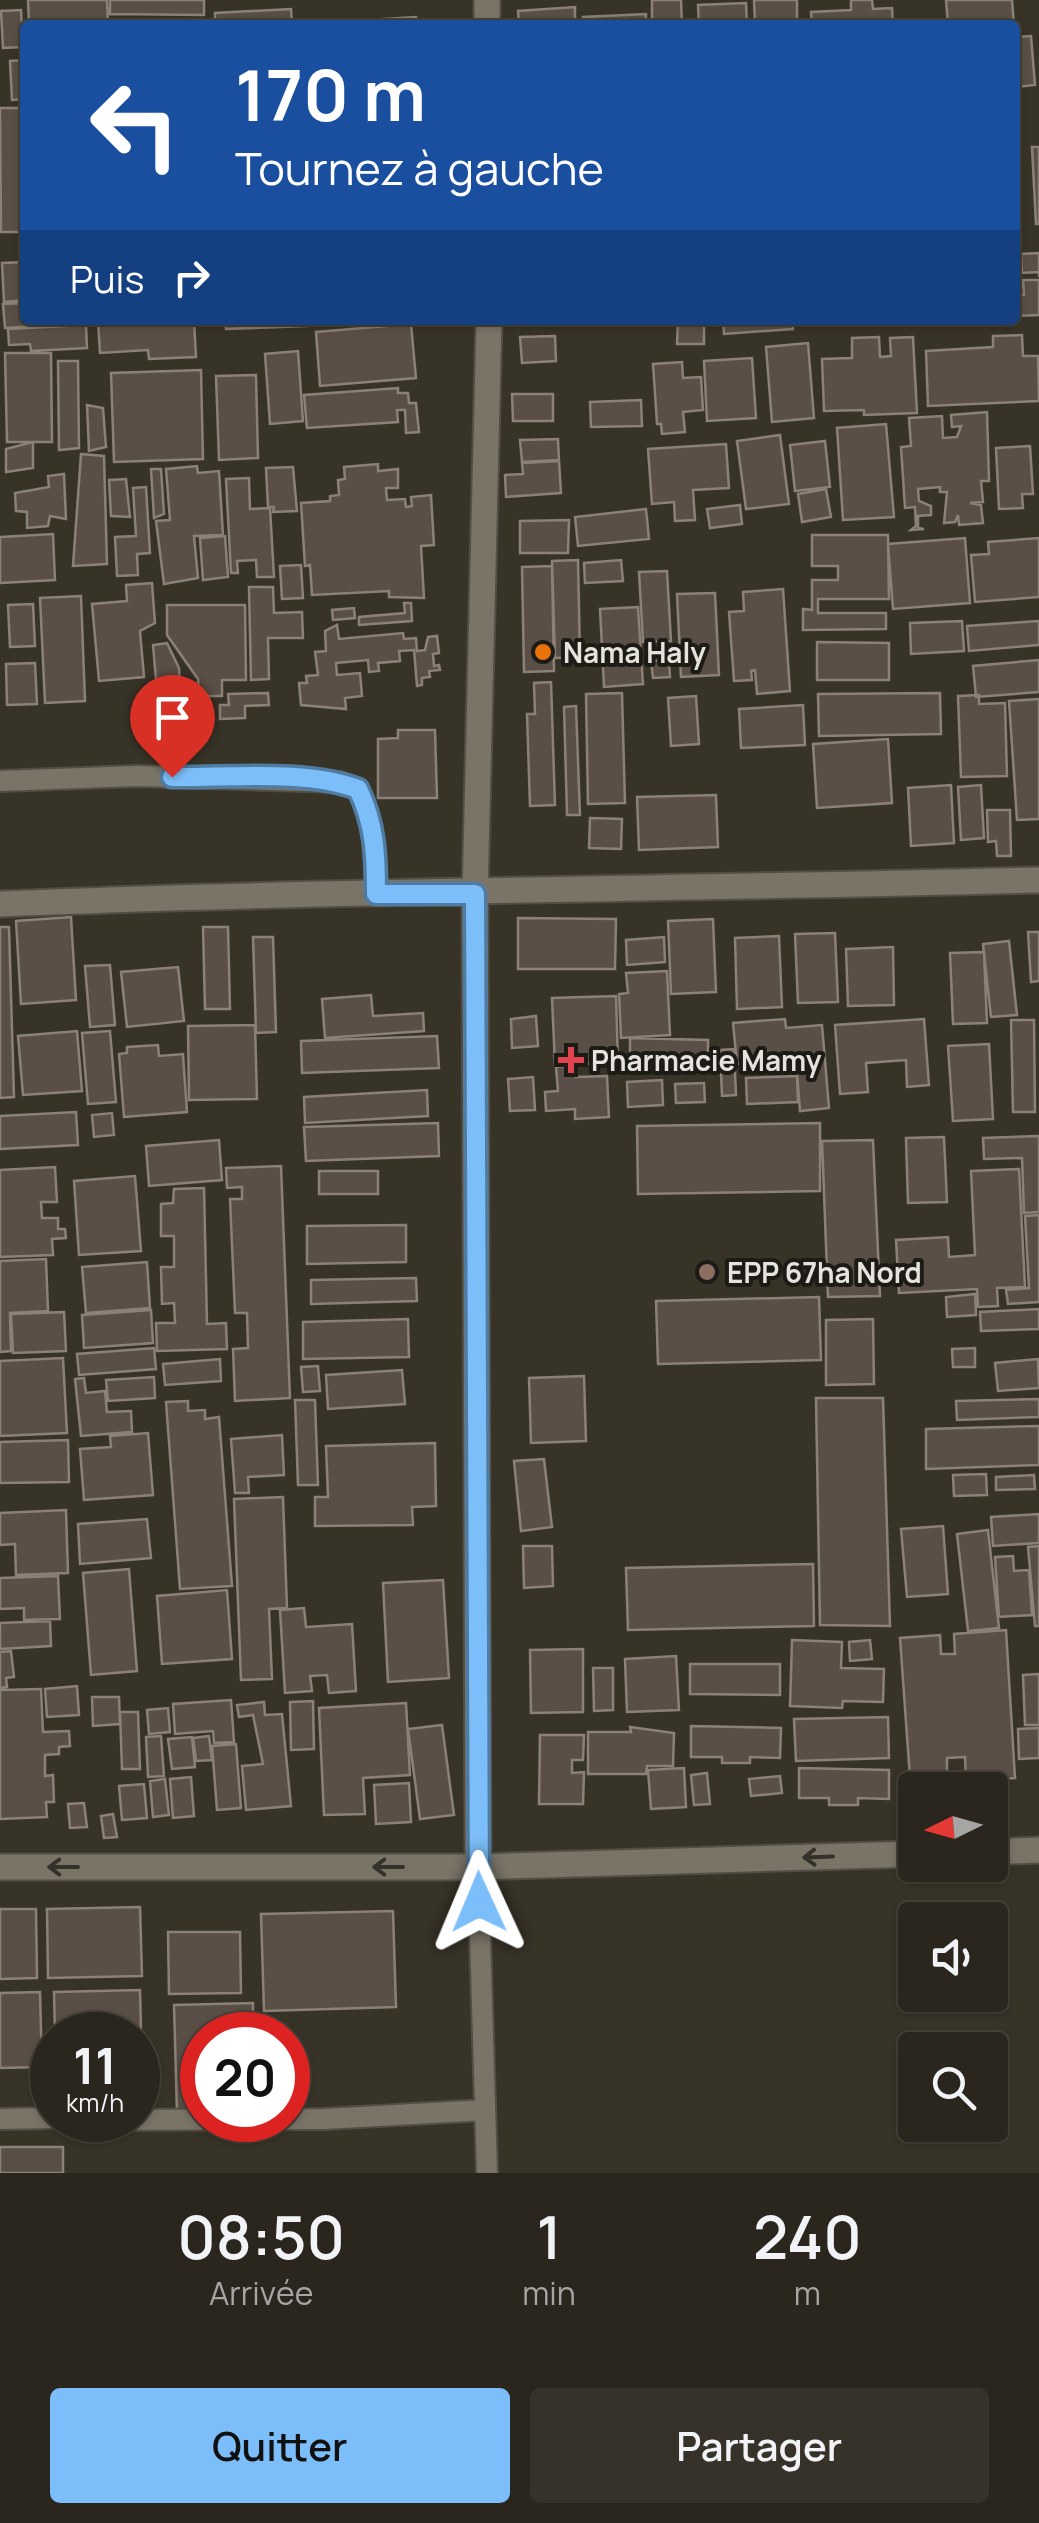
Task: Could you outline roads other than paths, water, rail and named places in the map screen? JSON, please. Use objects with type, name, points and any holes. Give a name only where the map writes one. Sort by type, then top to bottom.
[{"type":"street","points":[[478,1867],[475,894],[489,325]]},
{"type":"street","points":[[0,904],[266,894],[475,894],[1039,880]]},
{"type":"street","points":[[1008,1851],[1039,1850]]},
{"type":"street","points":[[0,1867],[478,1867],[898,1855]]},
{"type":"lane","points":[[0,781],[136,776],[340,782],[358,789],[370,814],[376,848],[376,894]]},
{"type":"lane","points":[[478,1867],[488,2173]]},
{"type":"lane","points":[[160,2120],[324,2120],[485,2110]]},
{"type":"lane","points":[[0,2119],[30,2118]]},
{"type":"place","name":"Nama Haly","points":[[543,652]]},
{"type":"place","name":"Pharmacie Mamy","points":[[571,1060]]},
{"type":"place","name":"EPP 67ha Nord","points":[[707,1272]]}]
